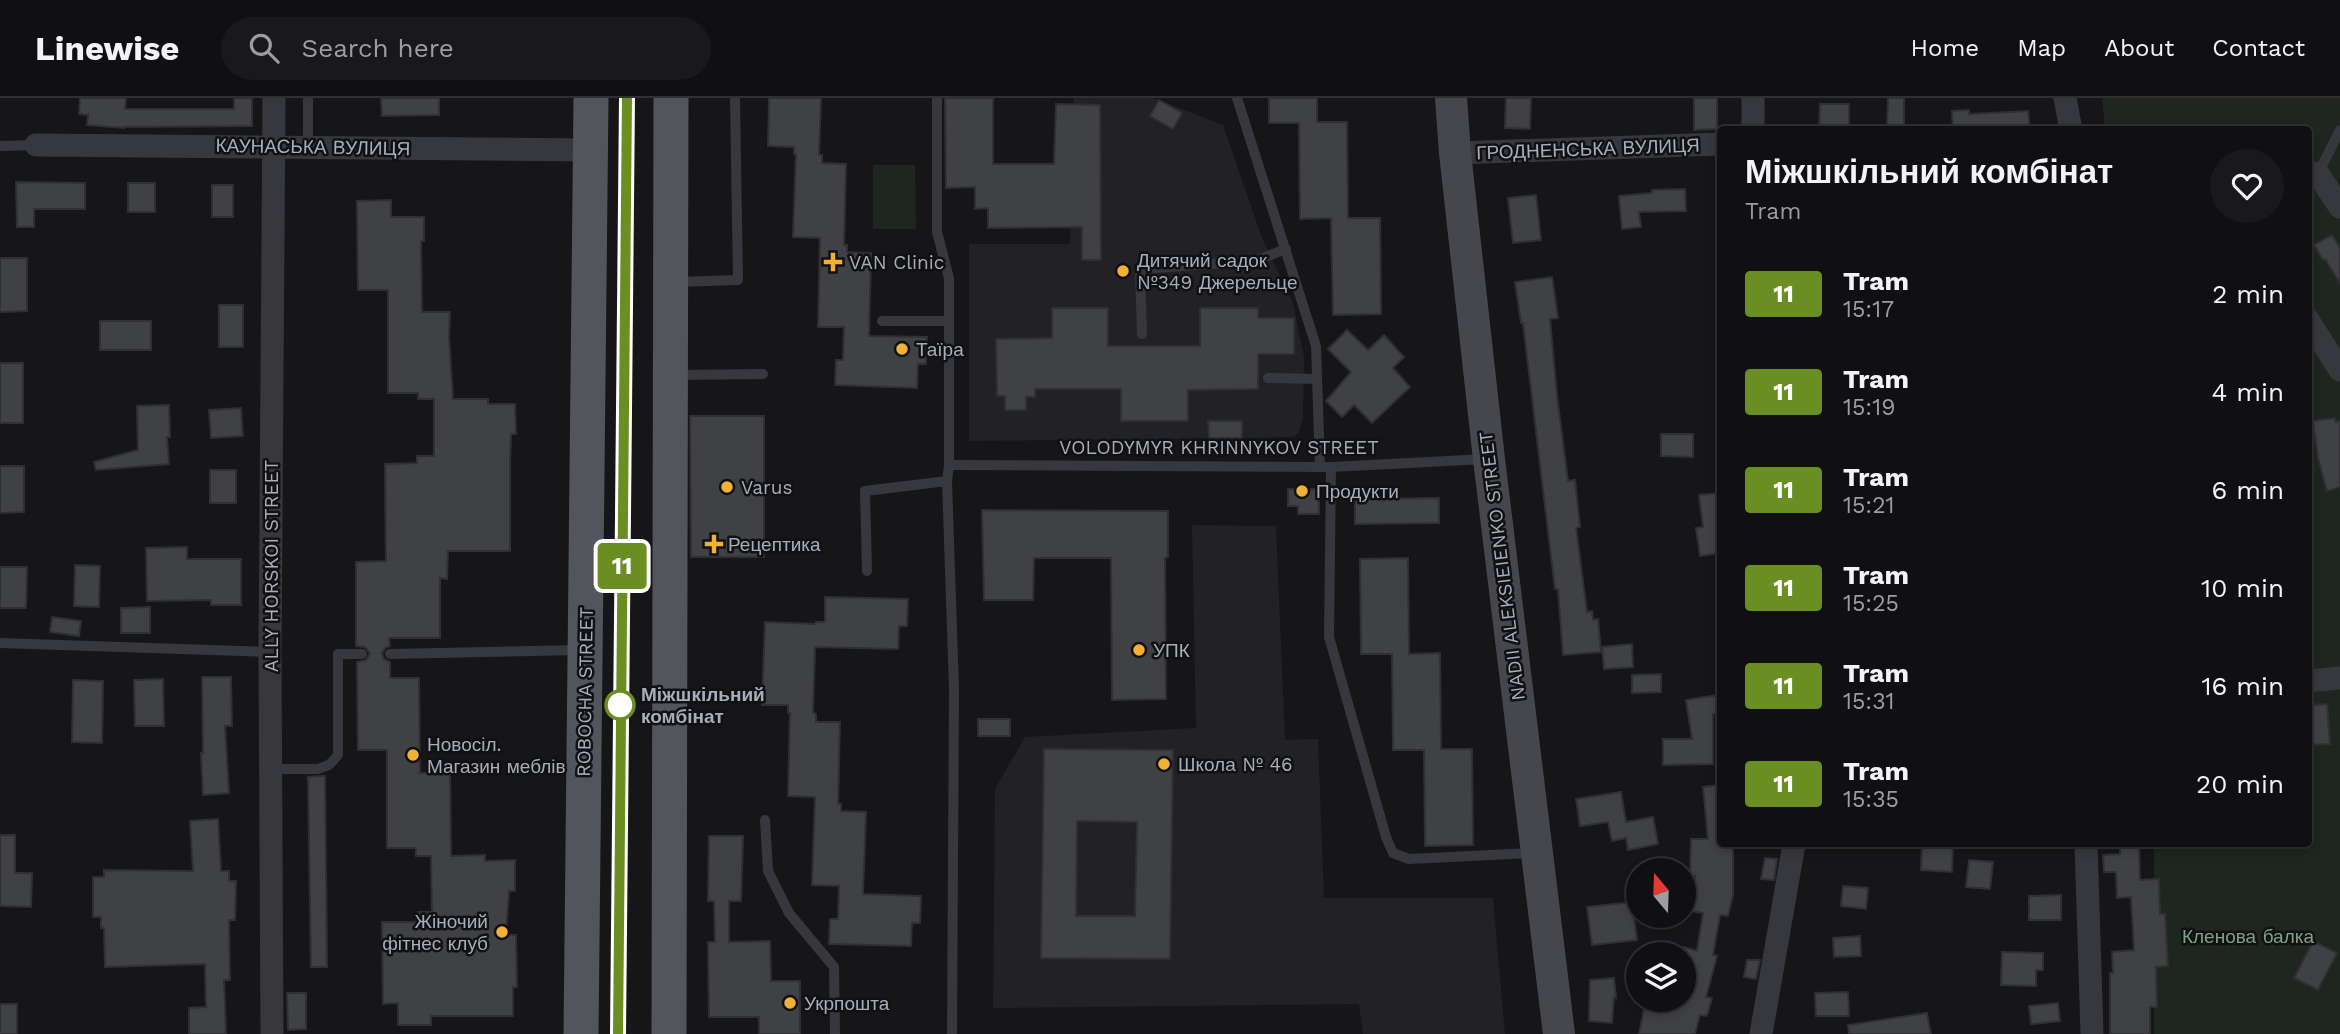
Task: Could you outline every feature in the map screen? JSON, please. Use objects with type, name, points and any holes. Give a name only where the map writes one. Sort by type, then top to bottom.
[{"type":"main road","name":"ROBOCHA STREET","points":[[581,1034],[591,98]]},
{"type":"main road","points":[[669,1034],[671,98]]},
{"type":"street","name":"ALLY HORSKOI STREET","points":[[272,1034],[270,652],[274,98]]},
{"type":"street","name":"NADII ALEKSIEIENKO STREET","points":[[1451,98],[1489,459],[1559,1034]]},
{"type":"street","points":[[1753,98],[1753,126]]},
{"type":"street","points":[[2065,98],[2070,126]]},
{"type":"street","name":"ГРОДНЕНСЬКА ВУЛИЦЯ","points":[[1455,153],[1717,144]]},
{"type":"street","name":"КАУНАСЬКА ВУЛИЦЯ","points":[[36,145],[591,149]]},
{"type":"street","points":[[2313,173],[2340,207]]},
{"type":"street","points":[[2312,326],[2340,370]]},
{"type":"street","points":[[2312,681],[2340,678]]},
{"type":"street","points":[[1761,1034],[1793,847]]},
{"type":"street","points":[[2086,847],[2092,1034]]},
{"type":"lane","points":[[308,98],[308,146]]},
{"type":"lane","points":[[670,282],[738,280],[735,98]]},
{"type":"lane","points":[[937,98],[937,232],[949,278],[947,481],[954,689],[952,1034]]},
{"type":"lane","points":[[1237,98],[1316,346],[1326,467],[1329,637],[1385,837],[1393,853],[1409,859],[1535,852]]},
{"type":"lane","points":[[2313,173],[2340,130]]},
{"type":"lane","points":[[0,146],[36,145]]},
{"type":"lane","points":[[1142,334],[1140,269],[1255,261],[1286,249]]},
{"type":"lane","points":[[882,321],[949,321]]},
{"type":"lane","points":[[670,375],[763,374]]},
{"type":"lane","points":[[1268,378],[1317,379]]},
{"type":"lane","name":"VOLODYMYR KHRINNYKOV STREET","points":[[949,465],[1326,467],[1489,459]]},
{"type":"lane","points":[[867,571],[865,491],[947,481]]},
{"type":"lane","points":[[0,643],[270,652]]},
{"type":"lane","points":[[390,654],[586,650]]},
{"type":"lane","points":[[271,769],[318,769],[329,765],[338,755],[338,653],[362,654]]},
{"type":"lane","points":[[765,820],[768,871],[789,912],[834,967],[835,1034]]},
{"type":"shaded area","name":"Дитячий садок №349 Джерельце","points":[[1074,98],[1153,98],[1223,125],[1262,238],[1293,303],[1304,357],[1303,418],[1298,434],[1292,437],[969,441],[969,244],[1070,244]]},
{"type":"shaded area","name":"Школа № 46","points":[[1192,525],[1276,526],[1285,740],[1318,739],[1324,898],[1493,898],[1505,1034],[1363,1034],[1359,1004],[993,1008],[995,789],[1025,737],[1196,728]]},
{"type":"green space","name":"Кленова балка","points":[[2102,98],[2340,98],[2340,1034],[2154,1034],[2154,847],[2312,847],[2312,126],[2105,126]]},
{"type":"green space","points":[[873,165],[915,165],[916,229],[873,229]]},
{"type":"building","points":[[80,98],[126,98],[125,109],[234,109],[234,98],[252,98],[252,126],[124,128],[87,125],[88,115],[79,114]]},
{"type":"building","points":[[381,98],[439,98],[439,115],[382,116]]},
{"type":"building","points":[[769,98],[821,98],[819,155],[822,155],[822,163],[846,164],[844,245],[847,245],[847,252],[871,253],[869,336],[927,337],[926,364],[918,364],[917,388],[835,385],[836,360],[843,360],[844,327],[818,327],[820,238],[793,237],[796,154],[794,147],[768,146]]},
{"type":"building","points":[[945,98],[993,98],[993,164],[1054,164],[1056,104],[1100,105],[1101,260],[1082,260],[1082,227],[988,228],[988,208],[975,209],[975,187],[946,188]]},
{"type":"building","points":[[1269,98],[1317,98],[1317,122],[1347,122],[1348,218],[1380,218],[1381,314],[1333,315],[1331,218],[1300,219],[1299,123],[1269,123]]},
{"type":"building","points":[[1506,98],[1531,98],[1530,129],[1505,128]]},
{"type":"building","points":[[1694,98],[1717,98],[1717,129],[1694,130]]},
{"type":"building","points":[[1888,98],[1904,98],[1904,126],[1887,126]]},
{"type":"building","points":[[1159,100],[1182,113],[1173,129],[1150,116]]},
{"type":"building","points":[[1820,104],[1849,104],[1849,126],[1819,126]]},
{"type":"building","points":[[1969,110],[1969,114],[2028,111],[2030,126],[1953,126],[1952,111]]},
{"type":"building","points":[[16,182],[85,183],[85,209],[34,209],[34,227],[17,227]]},
{"type":"building","points":[[128,183],[155,183],[155,212],[128,212]]},
{"type":"building","points":[[212,185],[233,185],[233,217],[212,217]]},
{"type":"building","points":[[1685,189],[1686,211],[1639,212],[1641,227],[1622,229],[1619,196],[1652,193],[1652,190]]},
{"type":"building","points":[[1536,195],[1541,240],[1513,243],[1508,198]]},
{"type":"building","points":[[391,200],[391,217],[424,217],[424,241],[421,241],[422,312],[450,312],[453,399],[488,399],[488,404],[515,404],[516,434],[511,434],[510,462],[510,551],[448,551],[447,579],[440,578],[440,638],[389,638],[390,646],[382,653],[384,659],[390,662],[390,678],[419,678],[420,773],[450,772],[451,856],[485,855],[485,861],[515,860],[515,891],[509,891],[506,935],[516,935],[517,987],[513,987],[513,1016],[431,1016],[431,1025],[398,1025],[398,1003],[383,1004],[382,922],[418,922],[418,912],[432,912],[431,856],[416,856],[416,848],[387,848],[387,750],[358,750],[357,662],[366,660],[370,653],[365,647],[356,646],[356,562],[386,561],[385,464],[417,463],[417,456],[434,456],[434,399],[418,399],[418,393],[388,393],[388,290],[358,290],[357,201]]},
{"type":"building","points":[[2332,235],[2340,248],[2340,283],[2314,245]]},
{"type":"building","points":[[0,258],[27,258],[27,311],[0,312]]},
{"type":"building","points":[[1552,277],[1558,318],[1550,319],[1568,481],[1575,480],[1580,527],[1576,528],[1587,612],[1592,611],[1593,620],[1598,619],[1601,652],[1563,655],[1558,589],[1555,589],[1523,323],[1515,282]]},
{"type":"building","points":[[219,305],[243,305],[243,347],[219,347]]},
{"type":"building","points":[[1052,308],[1108,308],[1108,346],[1200,346],[1200,308],[1258,308],[1258,318],[1294,318],[1294,354],[1258,354],[1258,389],[1188,390],[1188,421],[1121,421],[1121,389],[1035,389],[1035,397],[1026,397],[1026,410],[1005,410],[1005,396],[997,396],[996,339],[1052,338]]},
{"type":"building","points":[[100,321],[151,321],[151,350],[100,350]]},
{"type":"building","points":[[1347,330],[1368,350],[1384,335],[1404,357],[1393,368],[1410,387],[1372,423],[1354,405],[1342,417],[1326,401],[1351,372],[1328,349]]},
{"type":"building","points":[[0,363],[23,363],[23,423],[0,423]]},
{"type":"building","points":[[169,405],[169,464],[96,470],[94,462],[138,450],[137,406]]},
{"type":"building","points":[[241,408],[243,436],[211,438],[209,410]]},
{"type":"building","name":"Varus","points":[[690,416],[764,416],[764,557],[691,557]]},
{"type":"building","points":[[2335,418],[2336,422],[2340,421],[2340,487],[2327,491],[2318,458],[2313,421]]},
{"type":"building","points":[[1208,421],[1242,421],[1242,438],[1209,438]]},
{"type":"building","points":[[1661,434],[1693,434],[1693,457],[1661,456]]},
{"type":"building","points":[[0,466],[24,466],[24,512],[0,513]]},
{"type":"building","points":[[210,470],[236,470],[236,503],[210,503]]},
{"type":"building","points":[[1288,489],[1319,489],[1319,514],[1298,514],[1298,506],[1288,506]]},
{"type":"building","points":[[1717,493],[1717,553],[1700,556],[1696,528],[1703,527],[1699,495]]},
{"type":"building","points":[[1439,498],[1439,523],[1355,524],[1355,499]]},
{"type":"building","name":"УПК","points":[[982,510],[1168,511],[1168,557],[1165,558],[1166,699],[1112,700],[1111,558],[1034,558],[1033,600],[984,600]]},
{"type":"building","points":[[187,547],[187,559],[241,559],[241,605],[211,605],[211,600],[147,601],[146,548]]},
{"type":"building","points":[[1408,558],[1409,654],[1440,653],[1441,749],[1472,749],[1473,845],[1425,846],[1424,750],[1393,750],[1392,654],[1361,654],[1360,559]]},
{"type":"building","points":[[75,565],[100,566],[99,607],[74,606]]},
{"type":"building","points":[[0,567],[27,567],[26,608],[0,608]]},
{"type":"building","points":[[825,597],[908,599],[907,626],[899,626],[898,649],[815,647],[813,713],[816,714],[816,722],[840,722],[838,804],[841,804],[841,811],[866,812],[863,894],[921,896],[920,923],[912,923],[911,946],[829,944],[830,919],[838,919],[839,886],[812,885],[815,797],[788,796],[788,705],[762,705],[765,622],[825,622]]},
{"type":"building","points":[[150,607],[150,633],[121,633],[121,608]]},
{"type":"building","points":[[52,617],[81,621],[79,636],[50,632]]},
{"type":"building","points":[[1632,644],[1633,667],[1604,669],[1602,647]]},
{"type":"building","points":[[1661,674],[1661,692],[1632,693],[1632,675]]},
{"type":"building","points":[[202,677],[231,677],[232,726],[225,726],[229,793],[203,795]]},
{"type":"building","points":[[163,679],[164,726],[135,726],[134,680]]},
{"type":"building","points":[[73,680],[103,681],[102,743],[72,742]]},
{"type":"building","points":[[1717,695],[1717,713],[1713,714],[1713,764],[1663,765],[1663,739],[1692,739],[1686,700]]},
{"type":"building","points":[[2327,704],[2330,744],[2312,745],[2312,705]]},
{"type":"building","points":[[978,719],[1010,719],[1010,736],[978,736]]},
{"type":"building","points":[[1044,749],[1173,750],[1170,959],[1041,958]],"holes":[[[1077,821],[1137,822],[1135,916],[1076,916]]]},
{"type":"building","points":[[325,776],[327,967],[311,967],[308,777]]},
{"type":"building","points":[[1717,785],[1717,847],[1733,847],[1733,895],[1728,916],[1720,915],[1713,955],[1717,956],[1706,997],[1712,998],[1707,1016],[1700,1015],[1695,1034],[1639,1034],[1643,1012],[1696,1012],[1696,951],[1703,913],[1696,912],[1696,858],[1690,858],[1691,839],[1708,839],[1703,787]]},
{"type":"building","points":[[1621,792],[1626,822],[1653,817],[1658,844],[1628,850],[1626,838],[1612,841],[1608,822],[1580,826],[1576,799]]},
{"type":"building","points":[[218,819],[221,871],[229,871],[229,881],[236,881],[235,920],[229,920],[230,980],[224,980],[226,1034],[189,1034],[189,1008],[206,1007],[205,964],[105,967],[104,928],[101,928],[101,917],[93,917],[93,877],[104,877],[104,870],[193,871],[190,821]]},
{"type":"building","points":[[0,835],[15,835],[15,873],[32,873],[31,907],[0,906]]},
{"type":"building","points":[[709,836],[743,836],[741,901],[729,901],[729,942],[770,941],[771,981],[800,981],[800,1034],[759,1034],[759,1017],[709,1017],[708,942],[715,942],[714,901],[708,901]]},
{"type":"building","points":[[1922,847],[1953,847],[1952,872],[1921,870]]},
{"type":"building","points":[[2120,847],[2139,847],[2140,880],[2159,879],[2160,914],[2165,914],[2168,966],[2156,967],[2157,1007],[2150,1007],[2150,1034],[2110,1034],[2112,952],[2134,950],[2131,897],[2117,898],[2116,872],[2104,872],[2103,855],[2120,854]]},
{"type":"building","points":[[1765,858],[1777,859],[1774,880],[1761,879]]},
{"type":"building","points":[[1969,860],[1993,862],[1990,889],[1966,887]]},
{"type":"building","points":[[1843,886],[1868,888],[1866,909],[1841,906]]},
{"type":"building","points":[[2061,895],[2061,920],[2029,920],[2029,896]]},
{"type":"building","points":[[1626,903],[1626,928],[1635,928],[1637,940],[1592,945],[1587,907]]},
{"type":"building","points":[[1860,936],[1861,956],[1834,957],[1833,938]]},
{"type":"building","points":[[2313,941],[2337,953],[2318,990],[2294,978]]},
{"type":"building","points":[[2002,952],[2043,953],[2043,970],[2036,970],[2036,986],[2001,985]]},
{"type":"building","points":[[1747,960],[1760,960],[1756,979],[1744,977]]},
{"type":"building","points":[[1614,978],[1616,998],[1614,997],[1612,1023],[1589,1021],[1590,980]]},
{"type":"building","points":[[1848,992],[1849,1016],[1816,1016],[1815,993]]},
{"type":"building","points":[[287,993],[306,993],[306,1029],[288,1030]]},
{"type":"building","points":[[2058,1003],[2060,1021],[2031,1024],[2029,1006]]},
{"type":"building","points":[[0,1004],[17,1004],[17,1034],[0,1034]]},
{"type":"building","points":[[1927,1013],[1931,1034],[1849,1034],[1848,1025]]},
{"type":"tram line","points":[[618,1034],[627,98]]},
{"type":"tram line","name":"11","points":[[618,1034],[627,98]]},
{"type":"place","name":"VAN Clinic","points":[[833,262]]},
{"type":"place","name":"Дитячий садок №349 Джерельце","points":[[1123,271]]},
{"type":"place","name":"Таїра","points":[[902,349]]},
{"type":"place","name":"Varus","points":[[727,487]]},
{"type":"place","name":"Продукти","points":[[1302,491]]},
{"type":"place","name":"Рецептика","points":[[714,544]]},
{"type":"place","name":"УПК","points":[[1139,650]]},
{"type":"place","name":"Міжшкільний комбінат","points":[[620,705]]},
{"type":"place","name":"Новосіл. Магазин меблів","points":[[413,755]]},
{"type":"place","name":"Школа № 46","points":[[1164,764]]},
{"type":"place","name":"Жіночий фітнес клуб","points":[[502,932]]},
{"type":"place","name":"Укрпошта","points":[[790,1003]]}]
